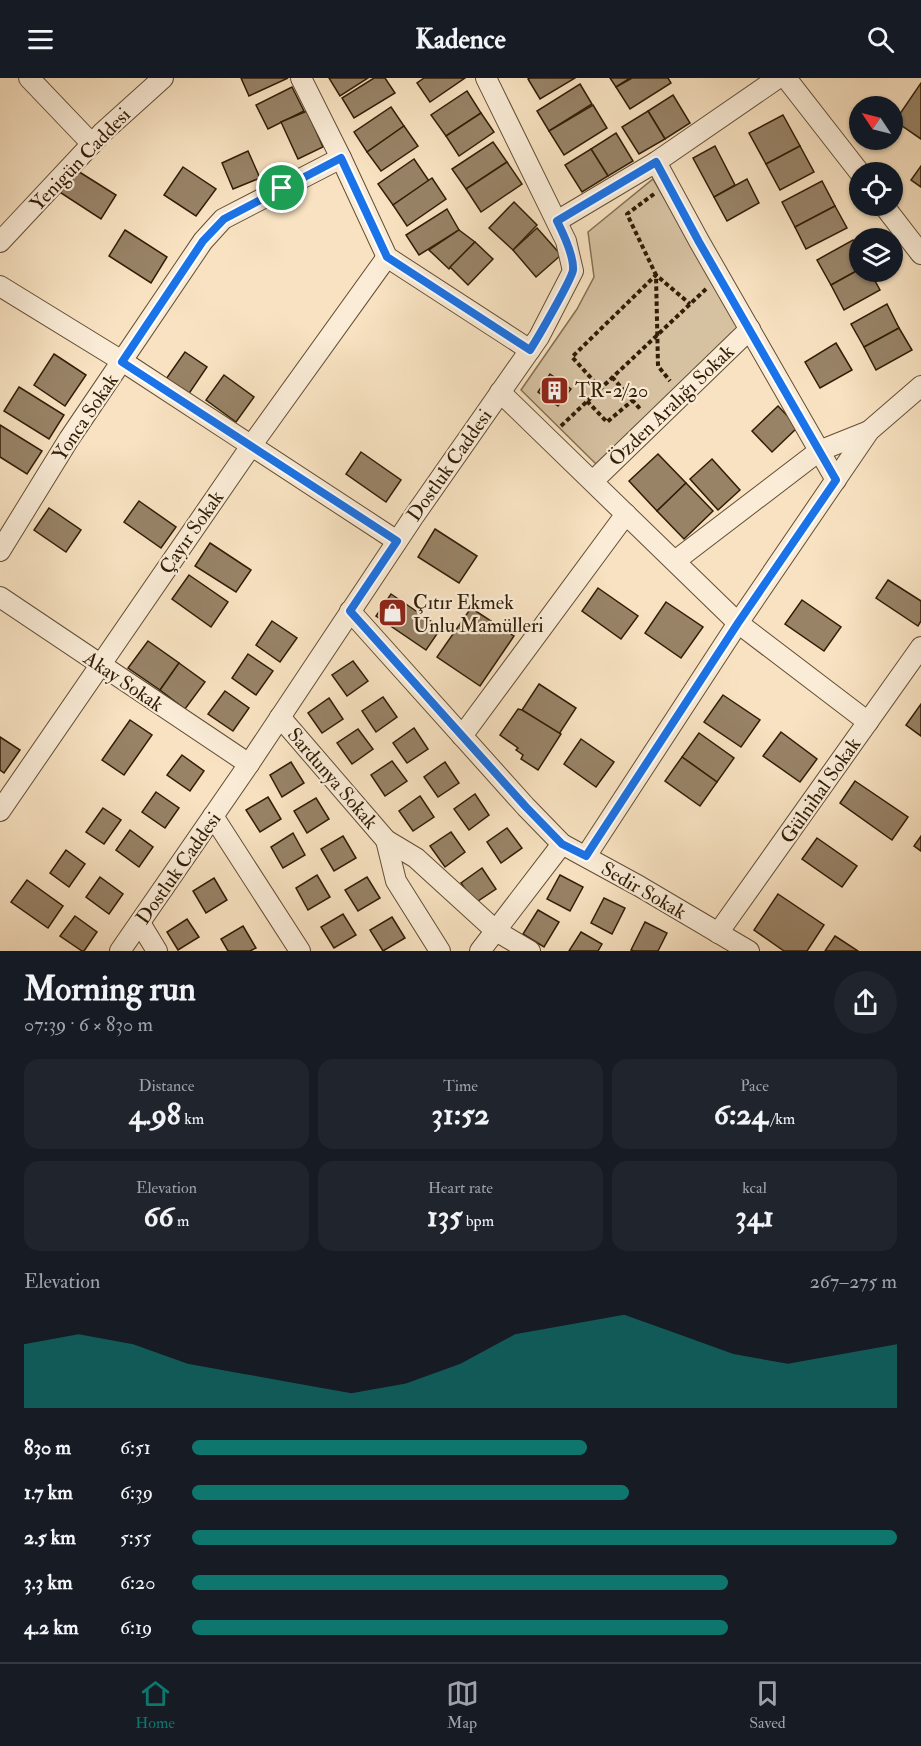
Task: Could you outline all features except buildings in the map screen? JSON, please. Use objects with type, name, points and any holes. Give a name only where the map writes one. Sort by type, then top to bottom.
[{"type":"street","points":[[29,78],[92,144]]},
{"type":"street","name":"Yenigün Caddesi","points":[[0,242],[92,144],[163,78]]},
{"type":"street","points":[[301,78],[387,257],[530,350]]},
{"type":"street","name":"Dostluk Caddesi","points":[[120,951],[249,764],[397,541],[539,337],[573,271],[566,241],[557,221],[486,78]]},
{"type":"street","points":[[557,221],[649,166],[778,78]]},
{"type":"street","points":[[795,82],[852,162]]},
{"type":"street","name":"Yonca Sokak","points":[[0,551],[69,439],[203,241],[224,219],[341,158]]},
{"type":"street","points":[[649,166],[719,276],[836,480]]},
{"type":"street","points":[[892,216],[921,254]]},
{"type":"street","name":"Çayır Sokak","points":[[0,811],[251,446],[387,257]]},
{"type":"street","points":[[0,286],[122,362],[397,541]]},
{"type":"street","name":"Özden Aralığı Sokak","points":[[592,481],[750,329]]},
{"type":"street","points":[[586,856],[738,623],[869,431],[921,386]]},
{"type":"street","points":[[500,392],[738,623],[868,722]]},
{"type":"street","points":[[675,561],[819,451],[869,431]]},
{"type":"street","points":[[462,736],[626,514]]},
{"type":"street","name":"Akay Sokak","points":[[0,597],[249,764]]},
{"type":"street","name":"Sedir Sokak","points":[[350,611],[562,844],[749,951]]},
{"type":"street","name":"Gülnihal Sokak","points":[[718,933],[921,647]]},
{"type":"street","name":"Sardunya Sokak","points":[[280,717],[386,840],[416,858],[496,931],[530,951]]},
{"type":"street","points":[[213,816],[300,951]]},
{"type":"street","name":"Sardunya Sokak","points":[[386,840],[396,881],[441,951]]},
{"type":"street","points":[[480,951],[562,844]]},
{"type":"street","points":[[140,923],[157,951]]},
{"type":"path","points":[[649,166],[655,193],[627,214],[656,275],[690,304]]},
{"type":"path","points":[[656,275],[658,366],[672,384]]},
{"type":"path","points":[[601,389],[572,357],[656,275]]},
{"type":"path","points":[[548,438],[719,276]]},
{"type":"path","points":[[612,377],[642,410],[649,404]]},
{"type":"path","points":[[587,401],[607,422],[633,400]]},
{"type":"shaded area","points":[[653,179],[740,327],[596,464],[521,390],[577,309],[594,277],[588,232]]},
{"type":"place","name":"TR-2/20","points":[[554,390]]},
{"type":"place","name":"Çıtır Ekmek Unlu Mamülleri","points":[[392,613]]},
{"type":"route","points":[[341,158],[387,257],[530,350],[573,271],[566,241],[557,221],[656,162],[699,242],[836,480],[738,623],[586,856],[562,844],[526,807],[350,611],[397,541],[122,362],[203,241],[224,219],[282,188],[341,158]]}]
